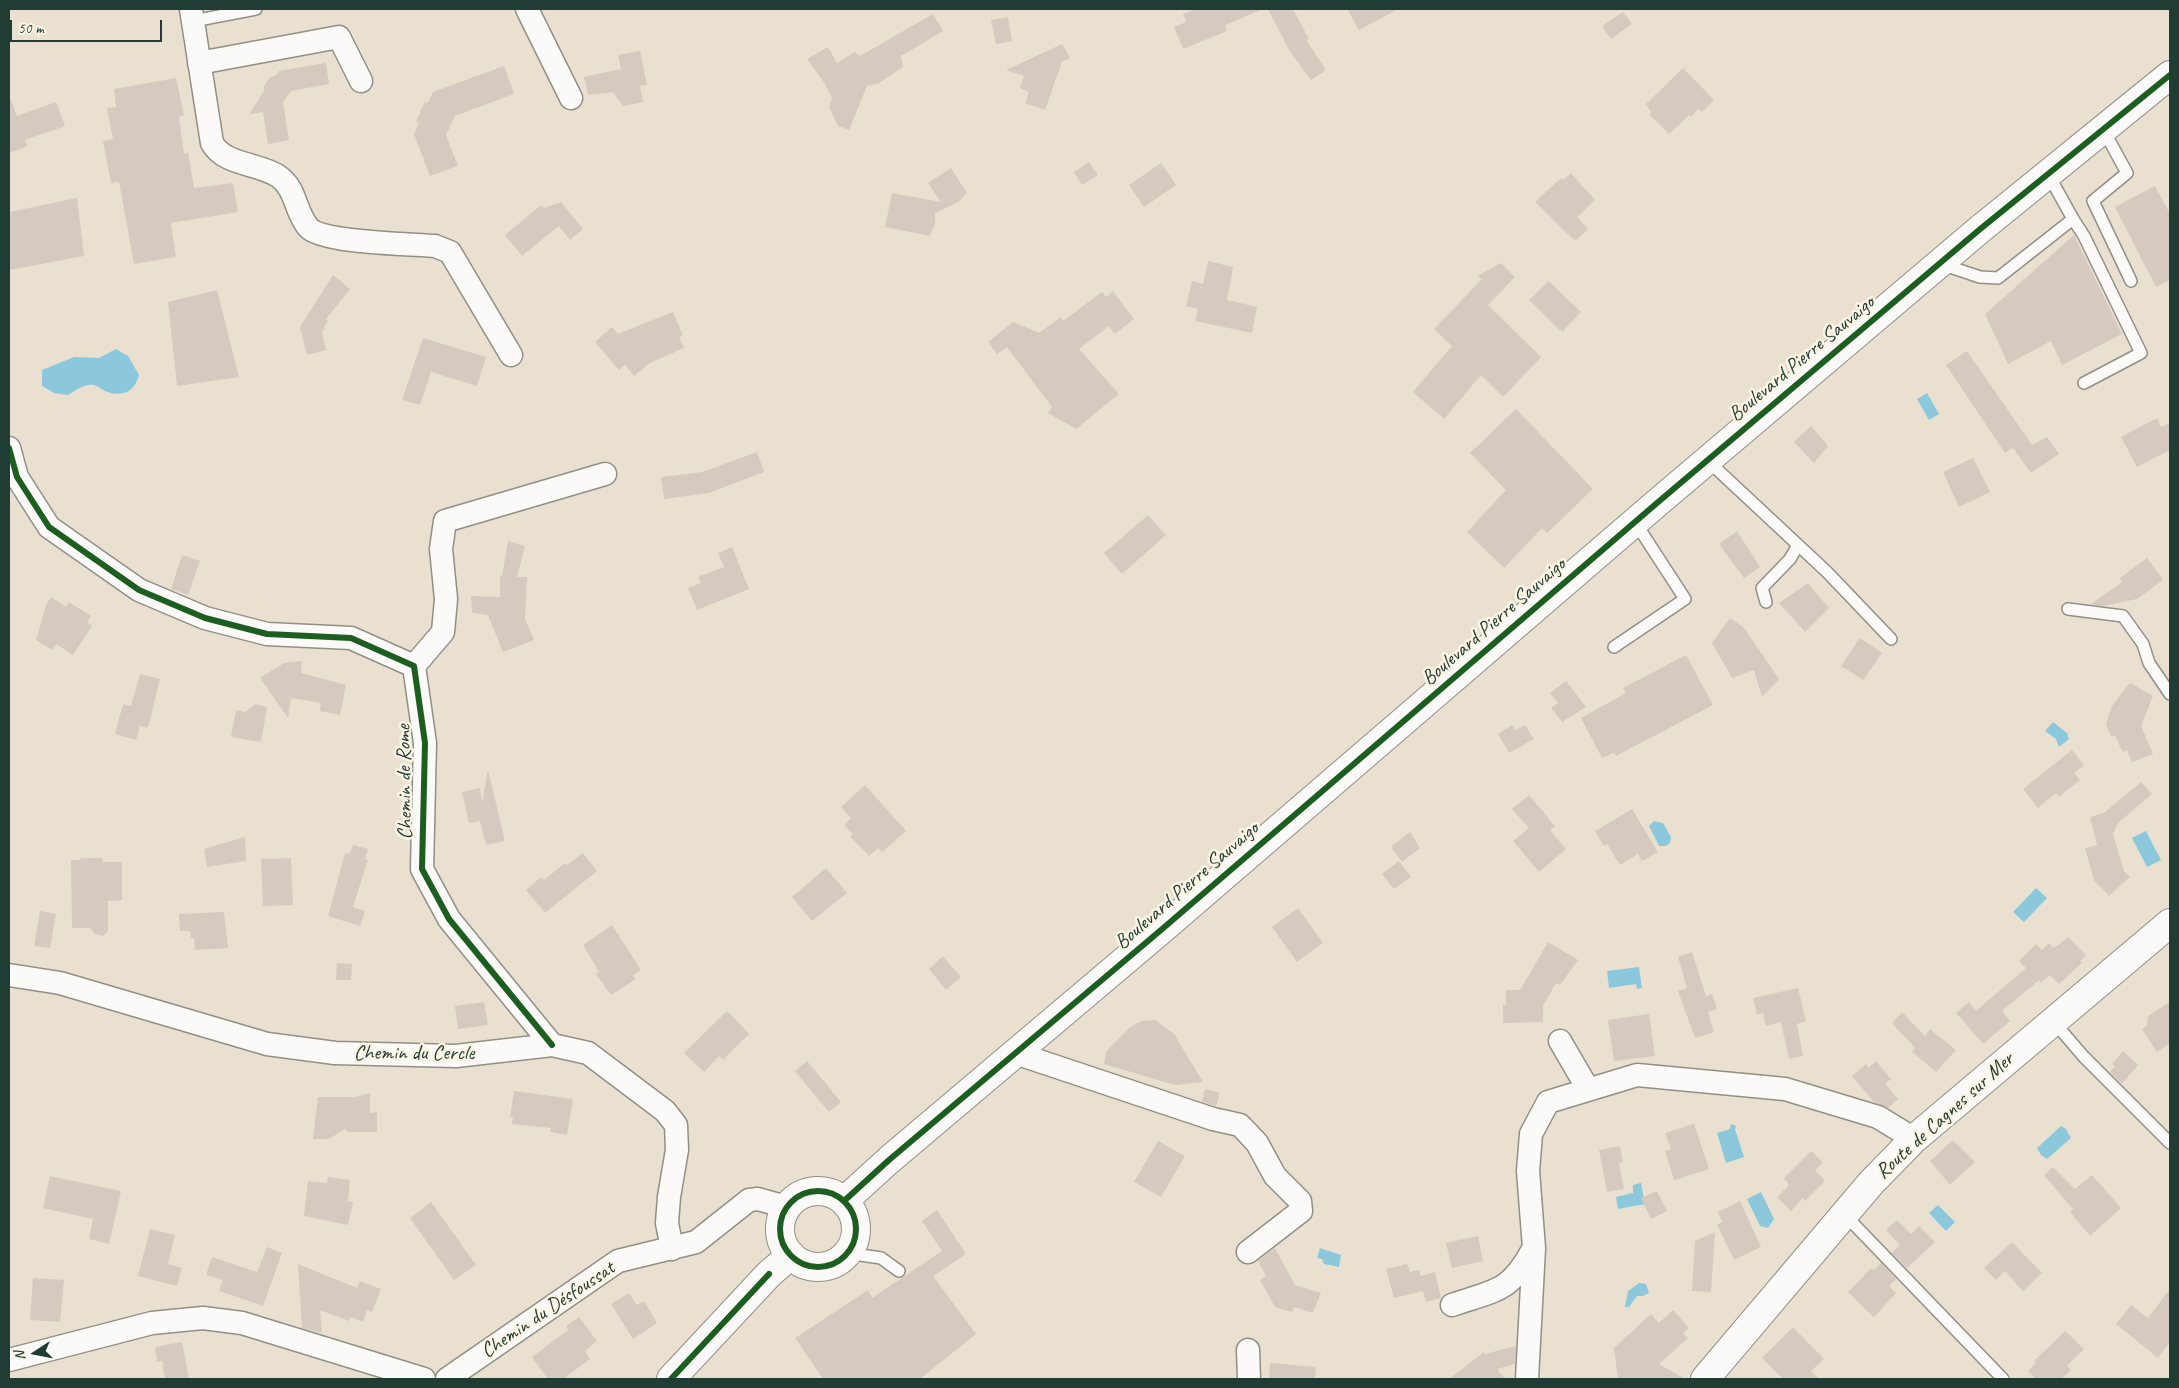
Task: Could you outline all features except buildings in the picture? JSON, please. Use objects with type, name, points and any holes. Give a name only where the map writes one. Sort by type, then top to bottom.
[{"type":"main road","name":"Boulevard Pierre Sauvaigo","points":[[844,1200],[1707,460],[1939,263],[2170,74]]},
{"type":"main road","name":"Route de Cagnes sur Mer","points":[[1705,1379],[1845,1215],[1914,1139],[2170,923]]},
{"type":"main road","points":[[820,1190],[833,1193],[844,1200],[852,1210],[856,1222],[856,1234],[847,1253],[836,1262],[824,1266],[800,1263],[783,1245],[780,1232],[781,1219],[786,1207],[795,1198],[807,1192],[820,1190]]},
{"type":"main road","points":[[671,1379],[769,1274],[791,1255]]},
{"type":"street","points":[[527,9],[571,98]]},
{"type":"street","points":[[192,15],[212,143],[217,152],[276,175],[290,185],[310,230],[328,238],[435,246],[450,252],[511,355]]},
{"type":"street","points":[[199,63],[338,37],[361,81]]},
{"type":"street","points":[[9,448],[16,477],[49,527],[139,590],[205,618],[267,634],[351,638],[414,666],[443,632],[446,599],[441,549],[445,521],[605,474]]},
{"type":"street","name":"Chemin de Rome","points":[[414,666],[425,743],[422,869],[449,919],[552,1045]]},
{"type":"street","name":"Chemin du Cercle","points":[[9,975],[60,983],[267,1044],[334,1053],[456,1056],[552,1045],[588,1053],[665,1111],[676,1125],[677,1150],[668,1197],[667,1223],[672,1249]]},
{"type":"street","points":[[1560,1041],[1588,1089]]},
{"type":"street","points":[[1015,1054],[1213,1119],[1240,1125],[1257,1143],[1275,1176],[1300,1201],[1301,1211],[1248,1252]]},
{"type":"street","points":[[1527,1379],[1534,1248],[1528,1171],[1531,1134],[1548,1102],[1637,1075],[1785,1089],[1878,1117],[1914,1139]]},
{"type":"street","name":"Chemin du Désfoussat","points":[[447,1379],[618,1261],[696,1242],[749,1200],[758,1199],[786,1207]]},
{"type":"street","points":[[1452,1305],[1504,1287],[1520,1273],[1534,1248]]},
{"type":"street","points":[[9,1360],[152,1322],[203,1318],[242,1323],[424,1379]]},
{"type":"street","points":[[1248,1350],[1249,1379]]},
{"type":"lane","points":[[192,15],[256,9]]},
{"type":"lane","points":[[2103,128],[2128,173],[2093,201],[2131,280]]},
{"type":"lane","points":[[2048,174],[2084,236],[2141,353],[2084,383]]},
{"type":"lane","points":[[1939,263],[1980,278],[1998,278],[2074,219]]},
{"type":"lane","points":[[1707,460],[1798,545],[1891,639]]},
{"type":"lane","points":[[1614,648],[1685,599],[1635,522]]},
{"type":"lane","points":[[1766,602],[1762,588],[1790,559],[1798,545]]},
{"type":"lane","points":[[2068,609],[2123,616],[2143,644],[2149,663],[2170,694]]},
{"type":"lane","points":[[2052,1021],[2084,1057],[2170,1143]]},
{"type":"lane","points":[[1845,1215],[2003,1379]]},
{"type":"lane","points":[[847,1253],[881,1258],[899,1272]]},
{"type":"water","points":[[116,349],[128,356],[139,375],[134,386],[126,392],[116,394],[88,385],[68,395],[54,393],[42,386],[42,370],[74,357],[99,358]]},
{"type":"water","points":[[1927,393],[1939,414],[1929,420],[1917,399]]},
{"type":"water","points":[[2053,722],[2067,733],[2069,739],[2059,747],[2056,739],[2045,731]]},
{"type":"water","points":[[1654,821],[1663,823],[1671,837],[1670,843],[1666,846],[1659,846],[1649,826]]},
{"type":"water","points":[[2146,831],[2161,860],[2147,867],[2132,838]]},
{"type":"water","points":[[2036,888],[2047,898],[2024,922],[2013,912]]},
{"type":"water","points":[[1639,967],[1642,988],[1637,989],[1636,984],[1609,988],[1607,971]]},
{"type":"water","points":[[1731,1124],[1736,1126],[1735,1129],[1744,1157],[1726,1163],[1717,1133],[1730,1129]]},
{"type":"water","points":[[2061,1126],[2066,1129],[2071,1138],[2047,1159],[2041,1155],[2037,1148]]},
{"type":"water","points":[[1641,1183],[1645,1204],[1618,1209],[1616,1197],[1633,1193],[1633,1185]]},
{"type":"water","points":[[1761,1192],[1774,1219],[1768,1228],[1760,1226],[1747,1199]]},
{"type":"water","points":[[1938,1205],[1955,1222],[1946,1231],[1929,1213]]},
{"type":"water","points":[[1320,1248],[1341,1255],[1339,1267],[1324,1264],[1322,1259],[1317,1258]]},
{"type":"water","points":[[1639,1283],[1646,1284],[1649,1293],[1637,1296],[1629,1307],[1625,1307],[1628,1291]]},
{"type":"cycle path","points":[[844,1201],[889,1160],[1161,930],[1657,503],[1979,230],[2170,75]]},
{"type":"cycle path","points":[[9,448],[17,477],[49,527],[139,590],[205,618],[267,634],[351,638],[414,666],[425,743],[422,869],[449,919],[552,1045]]},
{"type":"cycle path","points":[[818,1191],[833,1194],[845,1202],[853,1214],[856,1229],[853,1244],[845,1256],[833,1264],[818,1267],[803,1264],[791,1256],[783,1244],[780,1229],[783,1214],[791,1202],[803,1194],[818,1191]]},
{"type":"cycle path","points":[[671,1379],[769,1274]]}]
